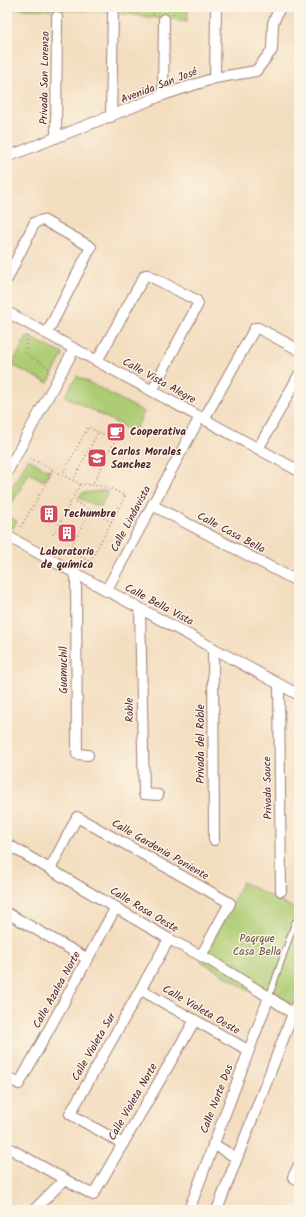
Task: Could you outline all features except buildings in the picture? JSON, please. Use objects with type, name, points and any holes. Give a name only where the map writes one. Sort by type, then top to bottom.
[{"type":"street","points":[[215,78],[216,7]]},
{"type":"street","points":[[272,7],[273,23]]},
{"type":"street","name":"Avenida San José","points":[[7,157],[163,96],[215,78],[256,71],[272,50],[273,23],[280,7]]},
{"type":"street","points":[[111,117],[114,11]]},
{"type":"street","name":"Privada San Lorenzo","points":[[56,138],[57,17]]},
{"type":"street","points":[[163,96],[164,19]]},
{"type":"street","points":[[7,279],[36,222],[39,220],[91,247],[47,334]]},
{"type":"street","points":[[98,361],[145,275],[148,275],[198,302],[152,391]]},
{"type":"street","name":"Calle Vista Alegre","points":[[7,312],[299,471]]},
{"type":"street","name":"Calle Lindavista","points":[[106,591],[152,505],[255,328],[258,328],[299,350]]},
{"type":"street","points":[[7,472],[74,349]]},
{"type":"street","points":[[258,449],[299,375]]},
{"type":"street","name":"Calle Casa Bella","points":[[152,505],[299,582]]},
{"type":"street","name":"Calle Bella Vista","points":[[7,536],[140,610],[299,695]]},
{"type":"street","name":"Guamuchil","points":[[76,574],[76,754],[88,755]]},
{"type":"street","name":"Roble","points":[[140,610],[144,794],[158,795]]},
{"type":"street","name":"Privada del Roble","points":[[213,648],[214,840]]},
{"type":"street","name":"Privada Sauce","points":[[279,684],[281,891]]},
{"type":"street","name":"Calle Gardenia Poniente","points":[[50,869],[77,817],[230,903],[201,956]]},
{"type":"street","name":"Calle Rosa Oeste","points":[[7,844],[169,939],[201,956],[269,997],[296,1016]]},
{"type":"street","name":"Calle Azalea Norte","points":[[7,1077],[19,1084],[116,907]]},
{"type":"street","points":[[7,913],[88,959]]},
{"type":"street","name":"Calle Violeta Sur","points":[[123,1144],[70,1114],[169,939]]},
{"type":"street","name":"Calle Violeta Oeste","points":[[141,990],[248,1050]]},
{"type":"street","name":"Calle Norte Dos","points":[[189,1210],[269,997]]},
{"type":"street","points":[[216,1210],[296,1016],[299,998]]},
{"type":"street","name":"Calle Violeta Norte","points":[[64,1180],[93,1195],[195,1020]]},
{"type":"street","points":[[213,1144],[238,1158]]},
{"type":"street","points":[[7,1147],[64,1180],[34,1210]]},
{"type":"street","points":[[296,1178],[299,1165]]},
{"type":"lane","points":[[269,997],[295,922]]},
{"type":"path","points":[[114,11],[134,14],[142,11],[146,7]]},
{"type":"path","points":[[27,336],[25,353],[48,368],[48,375]]},
{"type":"path","points":[[62,475],[88,427],[115,440],[92,486]]},
{"type":"path","points":[[73,481],[98,432]]},
{"type":"path","points":[[30,458],[80,484],[108,487],[125,496],[90,562],[70,550],[90,511]]},
{"type":"path","points":[[21,527],[53,470]]},
{"type":"path","points":[[53,535],[80,484]]},
{"type":"path","points":[[72,500],[111,522]]},
{"type":"green space","points":[[7,7],[188,7],[187,21],[94,11],[24,9]]},
{"type":"green space","points":[[27,336],[63,354],[48,383],[12,365]]},
{"type":"green space","points":[[77,376],[144,412],[134,432],[65,396]]},
{"type":"green space","points":[[28,459],[50,471],[44,481],[29,473],[7,513],[7,496]]},
{"type":"green space","points":[[109,490],[100,507],[78,498],[82,493]]},
{"type":"green space","points":[[7,516],[17,521],[13,528],[7,525]]},
{"type":"green space","name":"Paqrque Casa Bella","points":[[242,882],[299,911],[299,985],[286,1014],[201,961],[232,905]]},
{"type":"place","name":"Cooperativa","points":[[116,432]]},
{"type":"place","name":"Carlos Morales Sanchez","points":[[97,458]]},
{"type":"place","name":"Techumbre","points":[[49,514]]},
{"type":"place","name":"Laboratorio de química","points":[[67,533]]}]
